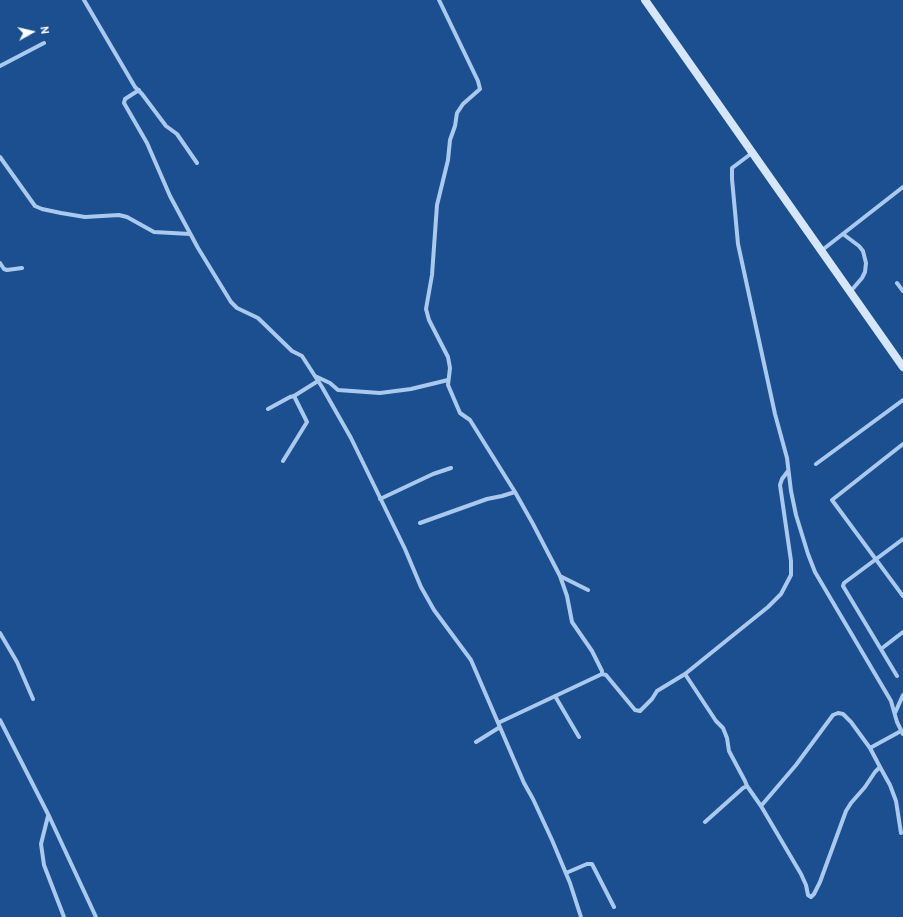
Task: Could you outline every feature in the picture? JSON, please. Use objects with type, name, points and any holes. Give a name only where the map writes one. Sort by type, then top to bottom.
[{"type":"main road","points":[[645,0],[903,367]]},
{"type":"street","points":[[84,0],[135,87],[166,126],[177,134],[197,163]]},
{"type":"street","points":[[439,0],[478,81],[480,89],[463,104],[457,112],[455,126],[450,140],[448,160],[437,205],[432,275],[426,309],[429,320],[448,358],[450,368],[448,385],[460,412],[470,420],[515,492],[560,576],[567,596],[572,622],[592,651],[602,674],[606,675],[635,710],[640,711],[652,699],[657,691],[685,674],[732,634],[768,607],[781,594],[791,575],[791,561],[780,485],[782,479],[788,471]]},
{"type":"street","points":[[0,66],[44,43]]},
{"type":"street","points":[[138,90],[125,99],[124,103],[147,143],[170,196],[190,234],[231,302],[237,308],[258,318],[292,351],[302,356],[351,438],[405,549],[421,587],[434,610],[470,660],[524,783],[540,813],[566,873],[581,917]]},
{"type":"street","points":[[752,153],[732,168],[738,244],[787,458],[796,515],[808,554],[816,572],[891,701],[902,733],[870,748]]},
{"type":"street","points":[[0,157],[35,206],[42,209],[85,217],[119,215],[127,217],[154,232],[190,234]]},
{"type":"street","points":[[821,251],[903,188]]},
{"type":"street","points":[[843,234],[859,246],[863,251],[866,263],[865,272],[862,278],[850,292]]},
{"type":"street","points":[[0,262],[4,269],[8,270],[22,268]]},
{"type":"street","points":[[897,283],[903,291]]},
{"type":"street","points":[[314,376],[330,383],[338,390],[380,393],[411,389],[448,380]]},
{"type":"street","points":[[268,410],[318,381]]},
{"type":"street","points":[[283,461],[307,422],[294,396]]},
{"type":"street","points":[[816,464],[901,401],[903,407]]},
{"type":"street","points":[[903,444],[832,500],[903,596]]},
{"type":"street","points":[[380,499],[433,474],[451,468]]},
{"type":"street","points":[[420,524],[487,499],[515,492]]},
{"type":"street","points":[[897,676],[843,586],[903,539]]},
{"type":"street","points":[[560,576],[588,590]]},
{"type":"street","points":[[881,649],[903,632]]},
{"type":"street","points":[[0,634],[17,662],[33,699]]},
{"type":"street","points":[[476,742],[499,725],[602,674]]},
{"type":"street","points":[[685,674],[716,722],[723,728],[727,738],[729,751],[746,781],[747,786],[761,806],[801,874],[806,885],[808,895],[811,897],[820,882],[846,811],[851,802],[865,787],[880,767]]},
{"type":"street","points":[[895,713],[903,695]]},
{"type":"street","points":[[555,696],[579,737]]},
{"type":"street","points":[[761,806],[796,765],[833,715],[838,713],[843,714],[851,722],[870,748],[890,785],[896,801],[901,833]]},
{"type":"street","points":[[0,720],[96,917]]},
{"type":"street","points":[[705,822],[742,788],[747,786]]},
{"type":"street","points":[[48,816],[41,844],[44,866],[64,917]]},
{"type":"street","points":[[566,873],[587,864],[592,864],[614,907]]}]
